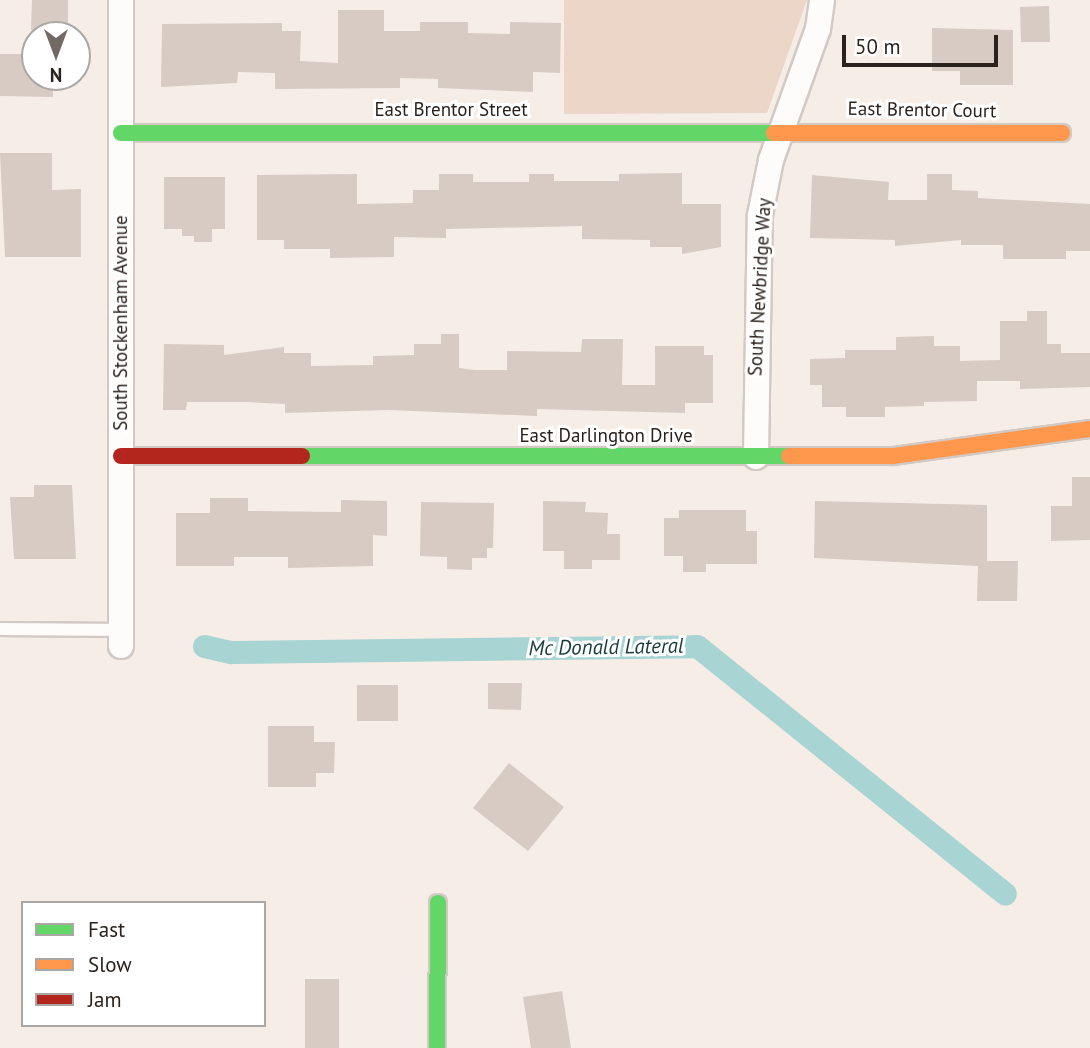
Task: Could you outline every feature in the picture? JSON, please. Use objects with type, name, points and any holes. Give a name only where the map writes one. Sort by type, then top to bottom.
[{"type":"street","name":"South Stockenham Avenue","points":[[121,0],[121,638]]},
{"type":"street","name":"South Newbridge Way","points":[[756,457],[760,215],[781,129],[818,29],[822,0]]},
{"type":"street","name":"East Brentor Street","points":[[121,133],[781,129]]},
{"type":"street","name":"East Brentor Court","points":[[781,129],[1062,133]]},
{"type":"street","name":"East Darlington Drive","points":[[121,456],[893,456],[1090,429]]},
{"type":"street","points":[[437,1048],[438,903]]},
{"type":"lane","points":[[0,629],[121,638]]},
{"type":"shaded area","points":[[564,0],[807,0],[767,113],[564,114]]},
{"type":"building","points":[[32,0],[68,0],[68,21],[31,21]]},
{"type":"building","points":[[1049,6],[1050,42],[1021,42],[1020,7]]},
{"type":"building","points":[[338,10],[384,10],[384,31],[420,31],[420,22],[468,22],[468,33],[510,34],[510,22],[561,23],[560,73],[533,72],[533,92],[438,88],[438,79],[400,78],[400,88],[275,89],[275,73],[238,72],[237,83],[161,87],[162,24],[282,23],[282,31],[301,31],[300,61],[338,63]]},
{"type":"building","points":[[932,28],[1013,30],[1013,85],[960,85],[960,71],[932,71]]},
{"type":"building","points":[[0,54],[21,54],[21,91],[53,91],[53,97],[0,96]]},
{"type":"building","points":[[0,153],[52,153],[52,190],[81,189],[81,257],[5,257]]},
{"type":"building","points":[[682,173],[682,204],[721,204],[721,247],[682,254],[682,247],[650,247],[650,240],[582,239],[582,226],[446,229],[446,238],[394,237],[394,257],[330,258],[330,249],[284,249],[284,240],[257,240],[257,175],[357,174],[357,204],[413,203],[413,190],[439,190],[439,174],[473,174],[473,182],[529,182],[529,174],[554,174],[554,181],[619,181],[619,174]]},
{"type":"building","points":[[927,174],[952,174],[952,190],[978,191],[978,198],[1090,204],[1090,251],[1066,251],[1066,259],[1003,259],[1003,245],[961,245],[961,240],[895,246],[895,240],[810,238],[812,175],[889,182],[888,200],[927,200]]},
{"type":"building","points":[[164,177],[225,177],[225,229],[212,229],[212,242],[194,242],[194,236],[182,236],[182,229],[164,229]]},
{"type":"building","points":[[1027,311],[1047,311],[1047,344],[1061,344],[1061,353],[1090,353],[1090,387],[1020,389],[1020,381],[977,381],[977,401],[924,402],[924,406],[885,407],[885,417],[846,417],[846,407],[822,407],[822,385],[810,385],[810,359],[845,358],[845,350],[896,350],[896,337],[934,336],[934,346],[960,346],[960,361],[1000,360],[1000,321],[1027,321]]},
{"type":"building","points":[[441,334],[459,334],[459,368],[475,370],[507,370],[507,351],[581,352],[582,339],[623,339],[622,385],[655,385],[655,346],[704,346],[704,355],[713,355],[713,403],[685,403],[685,413],[537,409],[537,416],[388,410],[285,413],[285,404],[246,402],[187,402],[186,410],[163,410],[164,344],[224,345],[224,355],[284,347],[284,353],[311,353],[311,366],[373,365],[373,356],[414,355],[414,344],[441,344]]},
{"type":"building","points":[[1072,477],[1090,477],[1090,540],[1051,541],[1051,506],[1072,506]]},
{"type":"building","points":[[34,485],[72,485],[76,559],[14,559],[10,497],[34,497]]},
{"type":"building","points":[[210,498],[248,498],[248,511],[341,512],[341,500],[387,501],[387,536],[373,535],[373,566],[288,568],[288,557],[234,557],[234,566],[176,566],[176,513],[210,513]]},
{"type":"building","points":[[543,501],[586,502],[585,512],[608,513],[607,534],[620,534],[620,560],[592,560],[592,569],[564,569],[564,551],[543,551]]},
{"type":"building","points":[[815,501],[987,505],[987,561],[1018,561],[1017,601],[977,601],[978,566],[814,558]]},
{"type":"building","points":[[421,502],[494,503],[493,548],[487,548],[487,558],[472,558],[472,570],[447,569],[447,557],[420,556]]},
{"type":"building","points":[[679,510],[746,510],[746,531],[757,531],[757,564],[706,564],[706,572],[683,572],[683,556],[664,556],[664,518],[679,518]]},
{"type":"building","points":[[488,683],[522,683],[521,710],[488,709]]},
{"type":"building","points":[[357,685],[398,685],[398,721],[357,721]]},
{"type":"building","points":[[268,726],[314,726],[314,742],[335,742],[334,773],[316,773],[316,787],[268,787]]},
{"type":"building","points":[[509,763],[564,807],[528,851],[473,808]]},
{"type":"building","points":[[305,979],[339,979],[339,1048],[305,1048]]},
{"type":"building","points":[[562,991],[571,1048],[531,1048],[523,997]]},
{"type":"waterway","name":"Mc Donald Lateral","points":[[204,646],[231,652],[697,646],[1005,894]]},
{"type":"traffic: fast","points":[[121,133],[774,133]]},
{"type":"traffic: fast","points":[[302,456],[789,456]]},
{"type":"traffic: fast","points":[[437,1048],[438,903]]},
{"type":"traffic: slow","points":[[774,133],[1062,133]]},
{"type":"traffic: slow","points":[[789,456],[893,456],[1090,429]]},
{"type":"traffic: jam","points":[[121,456],[302,456]]}]
